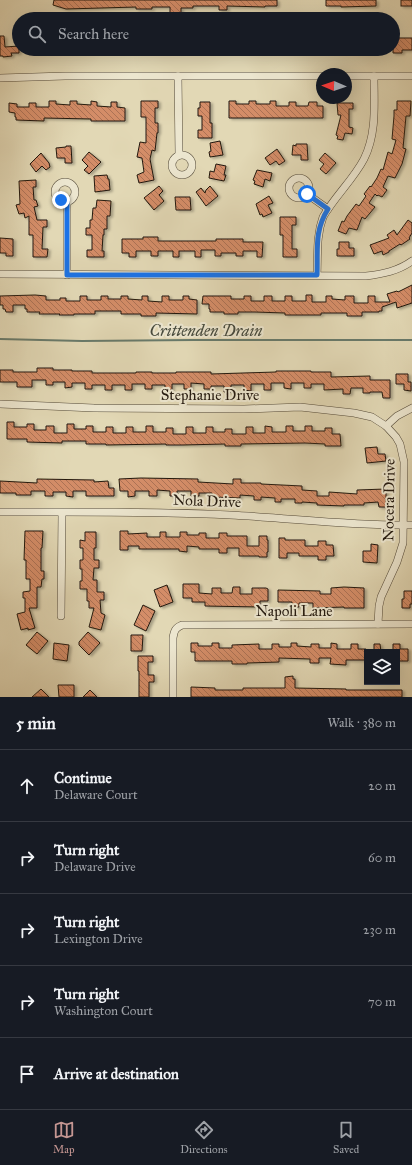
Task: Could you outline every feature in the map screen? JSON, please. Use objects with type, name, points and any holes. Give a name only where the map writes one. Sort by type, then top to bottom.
[{"type":"street","points":[[0,78],[65,76],[316,76]]},
{"type":"street","points":[[178,76],[179,155]]},
{"type":"street","points":[[352,76],[412,76]]},
{"type":"street","points":[[317,275],[318,236],[319,227],[323,217],[359,167],[368,150],[373,130],[374,76]]},
{"type":"street","points":[[307,194],[328,209]]},
{"type":"street","points":[[67,201],[67,275]]},
{"type":"street","points":[[0,274],[366,276],[378,275],[397,269],[412,261]]},
{"type":"street","name":"Stephanie Drive","points":[[0,404],[94,408],[244,409],[300,407],[364,415],[372,417],[386,426]]},
{"type":"street","points":[[386,426],[405,411],[412,408]]},
{"type":"street","name":"Nocera Drive","points":[[378,624],[381,597],[401,552],[404,525],[403,453],[396,437],[386,426]]},
{"type":"street","name":"Nola Drive","points":[[0,512],[189,513],[357,524],[412,525]]},
{"type":"street","points":[[61,616],[62,512]]},
{"type":"street","name":"Napoli Lane","points":[[173,697],[173,638],[177,627],[182,625],[412,624]]},
{"type":"building","points":[[54,0],[277,0],[277,6],[227,6],[227,10],[219,10],[219,6],[193,6],[193,8],[181,8],[181,12],[170,12],[170,7],[152,7],[152,9],[136,9],[136,7],[66,9],[53,5]]},
{"type":"building","points":[[326,0],[376,0],[376,6],[326,6]]},
{"type":"building","points":[[401,0],[412,0],[412,6],[401,6]]},
{"type":"building","points":[[0,36],[4,36],[5,47],[12,46],[12,56],[0,56]]},
{"type":"building","points":[[400,38],[412,38],[412,50],[402,50],[402,53],[400,53]]},
{"type":"building","points":[[49,101],[56,101],[56,104],[70,105],[70,101],[77,101],[77,104],[91,105],[91,101],[97,102],[97,106],[111,107],[111,102],[117,102],[117,107],[125,108],[125,121],[91,121],[91,119],[44,118],[44,121],[16,120],[15,113],[9,112],[9,103],[17,104],[17,107],[29,107],[29,103],[36,103],[36,107],[49,107]]},
{"type":"building","points":[[141,101],[158,101],[158,108],[155,108],[155,123],[158,123],[158,133],[155,151],[152,150],[150,159],[154,180],[139,183],[137,175],[144,172],[142,158],[137,157],[140,142],[146,143],[146,117],[141,117]]},
{"type":"building","points":[[229,101],[236,101],[236,104],[249,104],[249,101],[256,101],[256,104],[270,104],[270,101],[276,101],[276,106],[289,106],[289,102],[296,102],[296,106],[308,106],[309,102],[316,102],[317,106],[323,106],[323,118],[229,118]]},
{"type":"building","points":[[397,101],[411,101],[410,116],[406,116],[403,148],[406,149],[402,164],[395,178],[388,176],[383,187],[387,190],[382,197],[375,194],[369,203],[375,207],[365,219],[362,217],[357,230],[349,228],[346,234],[338,231],[342,221],[344,222],[356,204],[359,206],[366,196],[364,194],[370,186],[371,187],[381,169],[383,170],[388,152],[392,154],[396,140],[392,139],[394,110],[397,110]]},
{"type":"building","points":[[200,102],[210,102],[212,138],[198,138],[198,130],[202,130],[202,116],[198,116]]},
{"type":"building","points":[[353,103],[353,109],[349,109],[349,127],[353,128],[352,134],[345,133],[343,140],[337,139],[338,136],[336,135],[341,115],[338,115],[337,104]]},
{"type":"building","points":[[220,141],[223,155],[210,157],[210,143]]},
{"type":"building","points":[[296,144],[307,144],[308,160],[301,160],[301,155],[292,155],[293,145],[296,146]]},
{"type":"building","points":[[71,146],[72,163],[65,163],[65,158],[57,158],[56,148]]},
{"type":"building","points":[[277,149],[285,161],[279,165],[276,161],[270,165],[265,158]]},
{"type":"building","points":[[89,152],[101,162],[89,174],[84,170],[88,166],[82,160]]},
{"type":"building","points":[[41,153],[49,163],[50,167],[46,170],[42,166],[36,172],[30,164]]},
{"type":"building","points":[[325,153],[336,163],[326,174],[320,169],[324,164],[319,160]]},
{"type":"building","points":[[216,164],[226,166],[224,181],[209,178],[210,171],[214,172]]},
{"type":"building","points":[[257,170],[272,173],[270,181],[265,179],[263,187],[254,184],[255,181],[253,180]]},
{"type":"building","points":[[107,175],[110,190],[95,192],[94,176]]},
{"type":"building","points":[[36,180],[36,187],[33,187],[34,200],[36,200],[38,206],[34,207],[37,220],[47,220],[47,227],[43,227],[42,249],[48,249],[47,257],[33,257],[33,235],[29,235],[29,216],[25,218],[24,213],[19,214],[16,205],[20,204],[19,181]]},
{"type":"building","points":[[159,186],[163,191],[159,195],[164,201],[154,210],[144,198]]},
{"type":"building","points":[[210,186],[218,196],[206,206],[196,192],[201,188],[205,193]]},
{"type":"building","points":[[269,196],[273,203],[268,205],[272,213],[263,217],[262,214],[260,215],[256,204]]},
{"type":"building","points":[[175,197],[190,197],[191,210],[176,210]]},
{"type":"building","points":[[97,200],[111,201],[110,216],[107,216],[107,229],[104,229],[103,235],[102,251],[104,251],[104,257],[87,257],[87,250],[92,250],[92,235],[86,235],[86,228],[90,228],[93,208],[96,208]]},
{"type":"building","points":[[280,217],[296,217],[296,225],[292,225],[292,249],[297,249],[297,257],[283,257],[283,235],[280,235]]},
{"type":"building","points":[[408,220],[412,223],[412,233],[409,238],[410,239],[383,255],[382,251],[374,254],[370,245],[389,238],[387,235],[394,230],[397,235]]},
{"type":"building","points":[[143,237],[158,237],[158,241],[216,241],[216,239],[243,239],[243,242],[263,242],[262,257],[257,257],[257,251],[243,251],[243,256],[236,256],[236,253],[221,253],[221,256],[215,256],[215,250],[201,250],[201,257],[195,257],[195,251],[179,251],[179,257],[173,257],[173,251],[158,251],[158,256],[151,256],[151,251],[136,251],[136,257],[129,257],[129,253],[122,253],[122,239],[143,239]]},
{"type":"building","points":[[0,238],[13,239],[13,256],[6,256],[6,253],[0,253]]},
{"type":"building","points":[[339,242],[349,242],[349,248],[354,248],[354,256],[337,256]]},
{"type":"building","points":[[412,285],[412,303],[397,308],[396,302],[382,307],[382,311],[379,312],[362,312],[362,316],[347,316],[347,313],[285,315],[285,313],[238,312],[238,314],[224,314],[224,312],[210,312],[209,304],[202,304],[203,296],[231,296],[231,299],[244,299],[244,296],[251,296],[251,301],[264,301],[264,296],[272,296],[272,301],[285,301],[285,296],[292,296],[292,301],[306,301],[306,295],[312,295],[312,302],[326,302],[326,296],[332,296],[332,299],[345,300],[345,296],[354,296],[354,303],[368,303],[368,296],[375,296],[375,302],[390,302],[387,294],[398,292]]},
{"type":"building","points":[[0,296],[46,296],[46,300],[60,300],[60,298],[66,298],[66,301],[80,301],[80,296],[87,296],[87,300],[101,300],[101,296],[108,296],[108,299],[121,299],[121,296],[128,296],[128,299],[142,300],[142,296],[148,296],[148,301],[162,302],[162,296],[169,296],[169,300],[183,300],[183,296],[189,296],[189,299],[197,300],[197,314],[156,313],[156,316],[141,316],[141,314],[121,314],[121,311],[95,311],[95,314],[59,315],[60,314],[39,314],[40,312],[27,312],[25,305],[13,305],[13,312],[6,312],[5,309],[3,309],[3,305],[0,305]]},
{"type":"building","points":[[37,368],[92,371],[92,373],[211,372],[211,374],[276,371],[331,372],[331,377],[370,376],[370,380],[390,380],[390,398],[383,398],[382,392],[363,393],[363,388],[351,388],[350,394],[343,394],[343,389],[324,390],[324,384],[311,384],[311,388],[304,388],[304,383],[291,383],[291,389],[284,388],[284,383],[271,383],[271,390],[264,390],[264,384],[251,384],[251,391],[244,390],[244,385],[231,385],[231,392],[224,392],[224,386],[211,386],[211,389],[204,389],[204,384],[191,383],[191,389],[184,389],[184,384],[172,384],[172,390],[165,390],[165,385],[152,385],[152,389],[145,389],[145,384],[132,384],[132,390],[125,390],[125,385],[112,385],[112,390],[105,390],[105,385],[92,385],[92,389],[85,389],[85,383],[72,383],[72,387],[65,388],[65,382],[53,382],[53,385],[46,385],[46,380],[32,380],[32,387],[17,387],[17,382],[0,382],[0,370],[13,370],[13,372],[37,372]]},
{"type":"building","points":[[396,374],[408,374],[408,382],[411,382],[411,391],[404,390],[404,384],[396,384]]},
{"type":"building","points":[[7,422],[14,422],[14,427],[27,427],[27,424],[34,424],[34,430],[46,430],[46,426],[54,426],[54,433],[67,433],[67,424],[74,424],[74,429],[86,429],[86,426],[93,426],[93,432],[106,432],[106,427],[113,427],[113,433],[126,433],[126,427],[133,427],[133,432],[146,432],[146,426],[153,426],[153,432],[166,432],[166,428],[173,428],[173,434],[186,434],[186,427],[193,427],[193,433],[206,433],[206,427],[213,427],[213,432],[225,432],[225,429],[232,429],[232,434],[246,434],[246,427],[253,427],[253,433],[265,433],[265,426],[272,427],[272,432],[286,432],[286,426],[293,426],[293,431],[305,431],[305,426],[312,426],[312,431],[325,431],[325,428],[332,428],[332,434],[340,434],[341,446],[325,446],[325,444],[305,443],[241,444],[241,446],[225,446],[225,444],[106,445],[86,444],[86,441],[62,441],[62,443],[27,442],[27,439],[7,439]]},
{"type":"building","points":[[377,447],[378,454],[385,454],[386,461],[367,463],[365,448]]},
{"type":"building","points":[[37,479],[94,480],[94,482],[108,481],[109,488],[114,488],[114,496],[86,496],[86,491],[73,491],[73,497],[66,496],[66,492],[53,492],[53,496],[45,496],[45,491],[31,491],[31,495],[0,493],[0,481],[37,483]]},
{"type":"building","points":[[119,479],[198,479],[198,482],[233,484],[233,479],[241,479],[241,483],[302,486],[302,490],[317,491],[317,496],[329,496],[329,492],[357,494],[357,490],[386,489],[386,507],[379,507],[378,502],[364,503],[364,505],[344,506],[317,505],[317,503],[302,502],[295,503],[295,499],[281,499],[281,502],[275,502],[275,498],[261,497],[261,500],[254,500],[254,496],[240,495],[240,498],[212,497],[212,493],[199,493],[199,496],[191,496],[191,491],[177,491],[177,496],[170,496],[170,491],[157,490],[157,496],[149,496],[149,491],[135,491],[135,496],[128,497],[128,491],[120,491]]},
{"type":"building","points":[[25,531],[43,531],[41,571],[44,571],[44,579],[42,579],[41,587],[37,587],[37,608],[29,608],[35,628],[21,630],[17,614],[25,612],[25,598],[23,598],[23,592],[30,591],[30,579],[26,579],[26,560],[24,560]]},
{"type":"building","points":[[120,531],[128,531],[128,534],[147,533],[147,537],[160,537],[160,532],[166,532],[166,537],[180,537],[180,532],[187,532],[187,535],[199,535],[199,533],[206,533],[206,538],[219,538],[219,533],[227,533],[227,536],[247,536],[247,546],[259,546],[259,536],[267,536],[268,552],[267,557],[259,557],[239,556],[239,548],[227,548],[227,553],[219,553],[219,549],[199,549],[199,547],[187,546],[187,552],[179,551],[179,549],[139,549],[139,546],[128,546],[128,550],[120,550]]},
{"type":"building","points":[[85,532],[96,532],[94,560],[99,560],[99,568],[94,568],[93,580],[97,580],[97,592],[104,592],[104,600],[100,600],[101,613],[105,615],[101,630],[89,627],[94,608],[89,608],[89,601],[87,601],[87,589],[80,589],[82,569],[80,569],[80,560],[83,560],[83,548],[80,548],[80,540],[85,541]]},
{"type":"building","points":[[279,538],[285,538],[285,540],[305,540],[305,546],[318,546],[318,541],[326,541],[326,545],[333,545],[334,556],[326,556],[326,560],[318,560],[318,556],[299,556],[299,553],[287,553],[287,558],[279,558]]},
{"type":"building","points":[[371,544],[378,545],[377,563],[363,562],[363,551],[371,551]]},
{"type":"building","points":[[183,584],[199,584],[199,593],[212,594],[212,588],[221,588],[221,593],[232,593],[233,587],[240,587],[240,594],[252,594],[252,588],[266,588],[268,589],[268,601],[260,601],[260,607],[205,606],[205,602],[192,602],[192,598],[183,598]]},
{"type":"building","points":[[167,585],[173,602],[160,607],[154,590]]},
{"type":"building","points":[[331,588],[364,588],[364,608],[313,608],[313,603],[299,603],[299,607],[292,607],[292,602],[278,602],[278,590],[320,591],[320,594],[331,594]]},
{"type":"building","points":[[404,591],[412,591],[412,604],[410,604],[410,608],[402,608]]},
{"type":"building","points":[[143,605],[155,611],[146,631],[134,625]]},
{"type":"building","points":[[37,632],[48,641],[37,654],[26,645]]},
{"type":"building","points":[[88,632],[100,643],[89,655],[79,645],[79,642]]},
{"type":"building","points":[[131,635],[143,635],[142,651],[131,651]]},
{"type":"building","points":[[54,643],[69,645],[67,661],[53,659]]},
{"type":"building","points":[[191,643],[198,643],[198,646],[212,646],[212,643],[219,643],[219,648],[232,648],[232,645],[259,644],[259,649],[272,649],[272,644],[279,644],[279,647],[291,647],[291,643],[297,643],[297,646],[311,647],[311,644],[319,644],[319,648],[331,648],[331,643],[337,644],[337,649],[351,649],[351,644],[358,644],[358,649],[364,649],[364,660],[346,660],[346,665],[330,664],[331,658],[319,658],[319,663],[310,663],[310,659],[279,658],[279,662],[232,664],[232,661],[195,661],[195,652],[191,652]]},
{"type":"building","points":[[374,644],[380,644],[381,649],[374,649]]},
{"type":"building","points":[[393,644],[400,644],[400,649],[393,649]]},
{"type":"building","points":[[400,649],[408,649],[408,661],[400,661]]},
{"type":"building","points":[[138,656],[153,656],[153,662],[148,662],[148,675],[154,675],[154,682],[149,682],[149,697],[139,697]]},
{"type":"building","points":[[293,676],[293,679],[295,679],[295,688],[402,690],[402,697],[191,697],[191,687],[215,688],[215,690],[285,688],[285,677]]},
{"type":"building","points":[[58,685],[74,685],[74,697],[59,697]]},
{"type":"building","points":[[41,689],[49,697],[32,697]]},
{"type":"building","points":[[90,690],[97,697],[83,697]]},
{"type":"waterway","name":"Crittenden Drain","points":[[0,339],[82,341],[412,340]]},
{"type":"route","points":[[61,200],[67,201],[67,275],[317,275],[319,227],[328,209],[307,194]]}]
